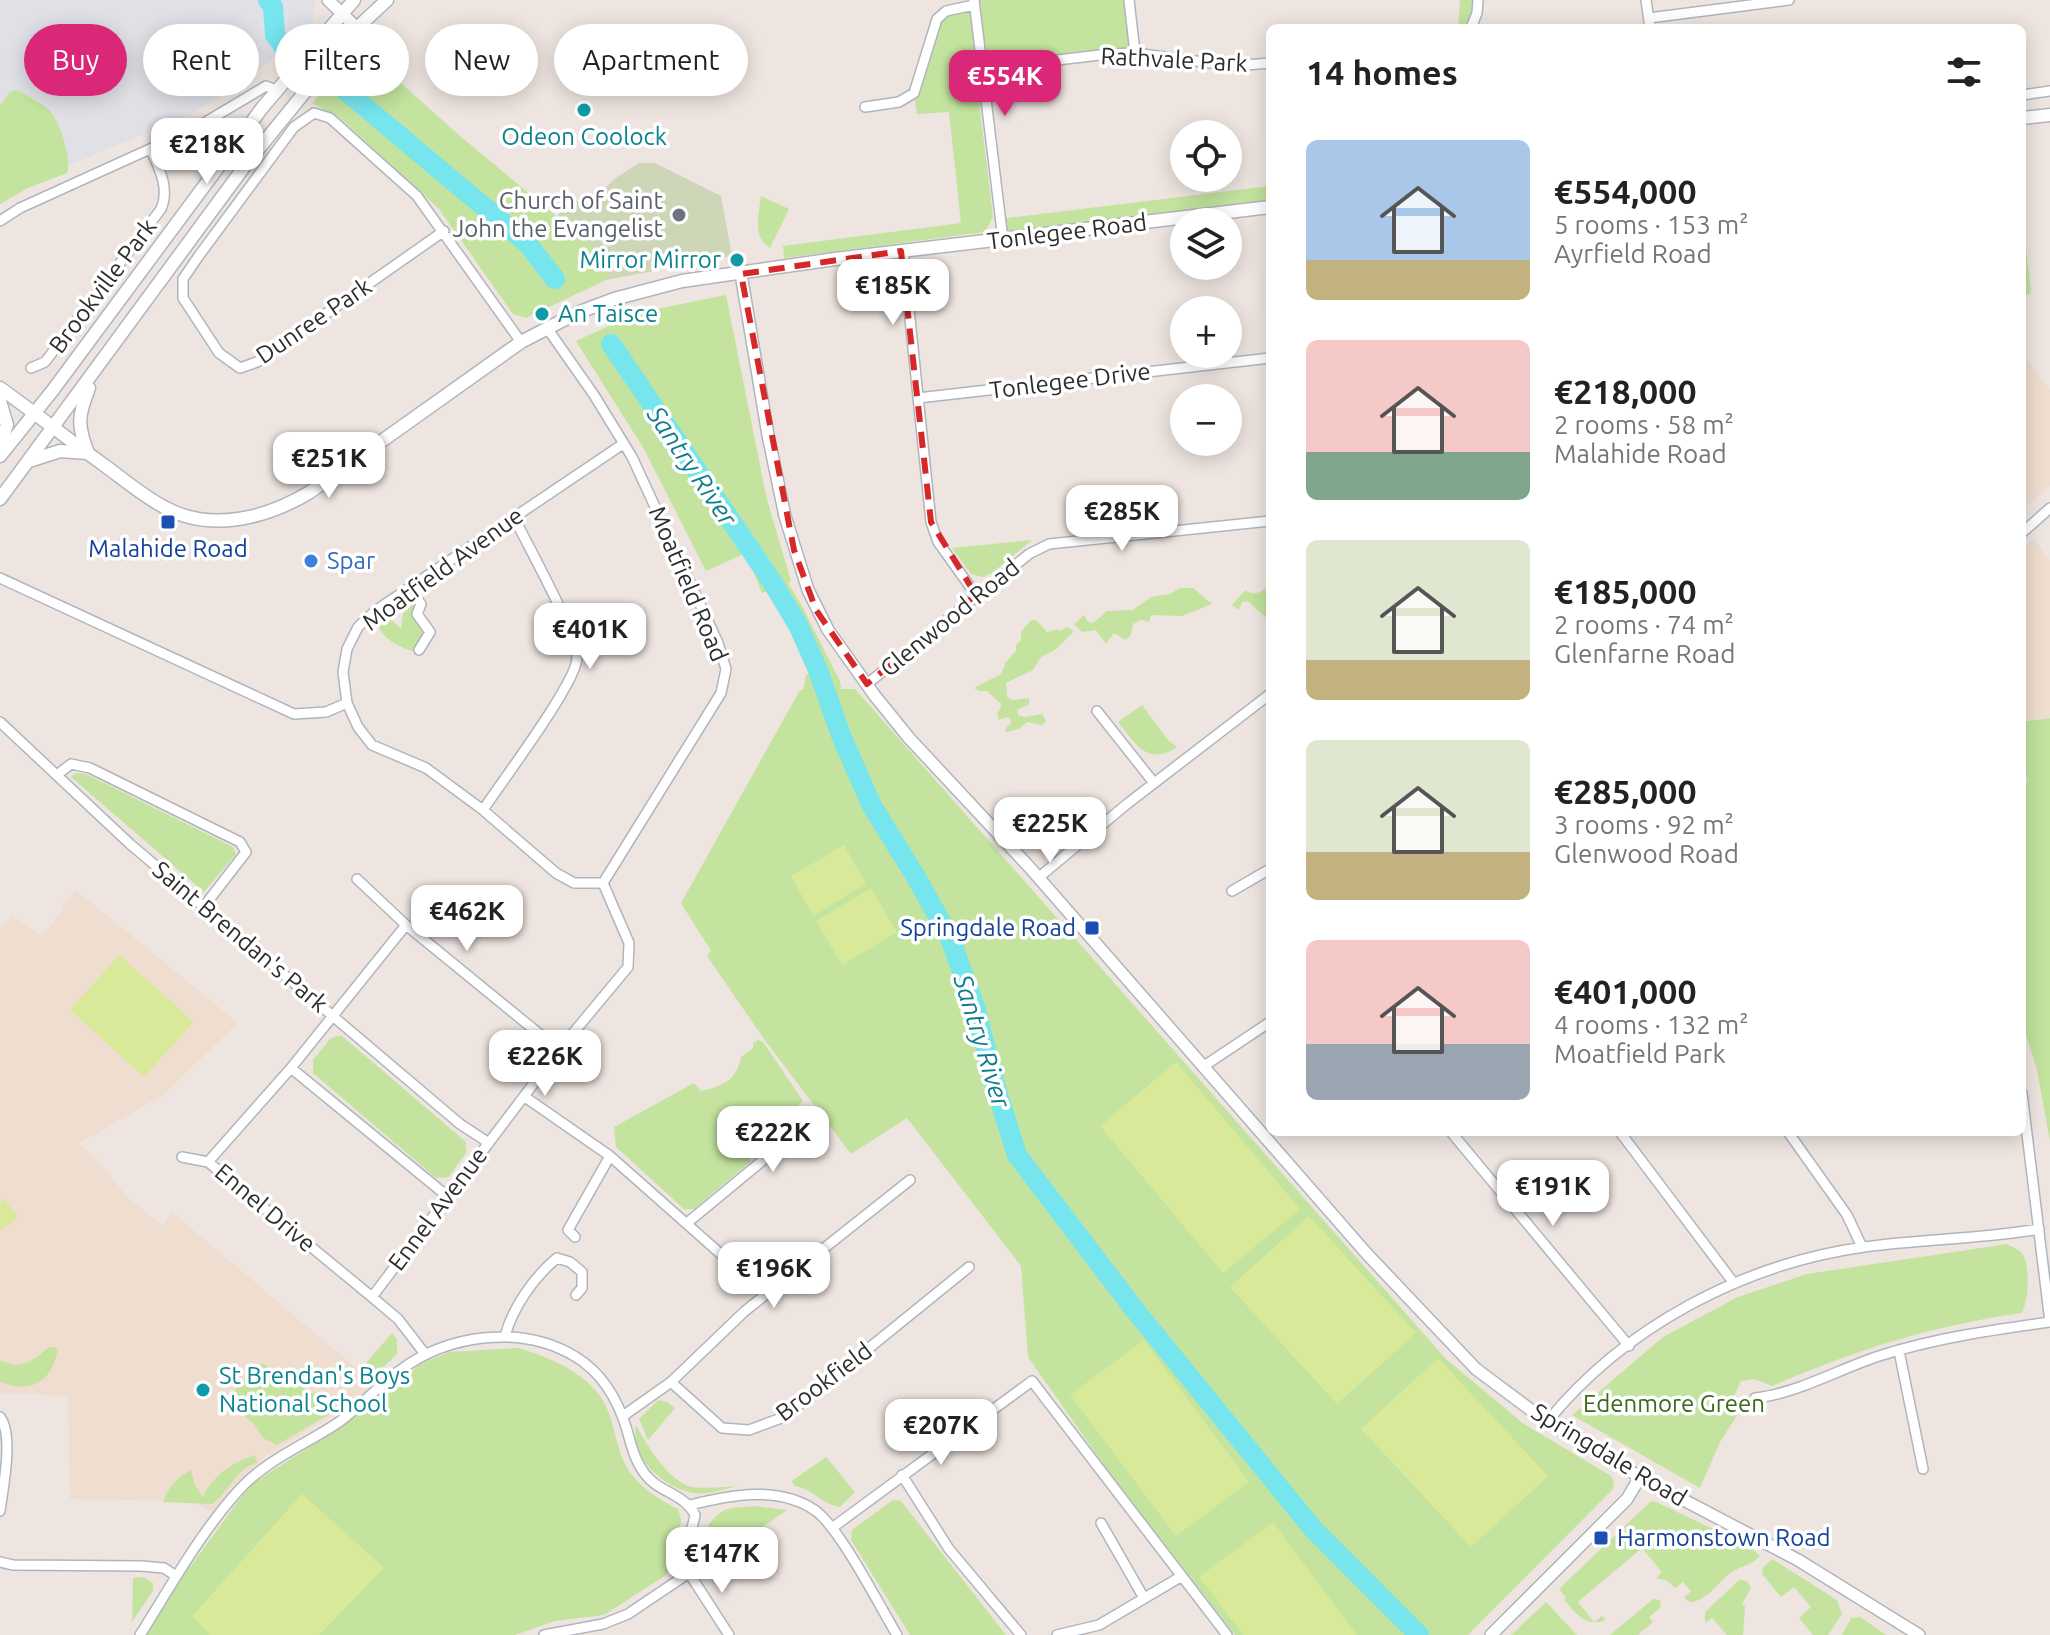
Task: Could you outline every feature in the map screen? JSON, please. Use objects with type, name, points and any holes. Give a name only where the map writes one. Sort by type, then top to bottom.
[{"type":"main road","points":[[332,24],[354,0]]},
{"type":"main road","points":[[361,24],[387,0]]},
{"type":"main road","points":[[0,456],[275,91]]},
{"type":"main road","points":[[0,499],[247,163],[301,96]]},
{"type":"main road","points":[[2026,118],[2050,115]]},
{"type":"main road","name":"Tonlegee Road","points":[[0,388],[33,415],[165,508],[197,519],[216,521],[251,517],[284,508],[310,492],[521,342],[614,299],[682,281],[1266,207]]},
{"type":"main road","points":[[27,462],[52,452],[88,453],[78,419],[96,370]]},
{"type":"main road","points":[[0,401],[7,425],[0,444]]},
{"type":"street","points":[[328,0],[353,24]]},
{"type":"street","points":[[1129,0],[1135,53]]},
{"type":"street","points":[[1473,24],[1478,0]]},
{"type":"street","points":[[1646,0],[1650,23],[1756,2],[1789,0]]},
{"type":"street","points":[[865,107],[899,102],[914,93],[937,19],[946,11],[974,2],[1003,240]]},
{"type":"street","name":"Rathvale Park","points":[[982,69],[1135,53],[1222,65],[1266,63]]},
{"type":"street","points":[[0,221],[20,208],[194,129],[266,86],[275,90]]},
{"type":"street","points":[[2026,94],[2050,91]]},
{"type":"street","name":"Dunree Park","points":[[444,231],[257,362],[240,368],[219,353],[183,298],[183,279],[198,257],[294,127],[314,113],[330,118],[417,196],[444,231],[521,342]]},
{"type":"street","name":"Brookville Park","points":[[31,368],[45,362],[161,209],[165,201],[163,176],[151,150]]},
{"type":"street","points":[[903,251],[931,522],[938,542],[976,595]]},
{"type":"street","name":"Springdale Road","points":[[741,274],[765,421],[794,550],[816,610],[909,738],[1038,878],[1367,1254],[1476,1369],[1547,1422],[1640,1477],[1798,1560],[1919,1635]]},
{"type":"street","name":"Moatfield Road","points":[[547,328],[632,457],[711,629],[726,669],[721,693],[603,883]]},
{"type":"street","name":"Tonlegee Drive","points":[[918,398],[1266,358]]},
{"type":"street","name":"Moatfield Avenue","points":[[603,883],[574,883],[556,873],[483,810],[426,768],[372,745],[358,727],[347,703],[343,672],[347,649],[358,627],[375,611],[623,444]]},
{"type":"street","points":[[2026,529],[2050,508]]},
{"type":"street","points":[[483,810],[569,684],[577,659],[568,629],[514,517]]},
{"type":"street","name":"Glenwood Road","points":[[867,684],[1029,554],[1049,544],[1266,521]]},
{"type":"street","points":[[0,578],[294,714],[326,712],[347,703]]},
{"type":"street","points":[[409,588],[421,604],[417,614],[430,632],[419,650]]},
{"type":"street","points":[[1038,878],[1266,697]]},
{"type":"street","points":[[1097,711],[1154,783]]},
{"type":"street","name":"Saint Brendan's Park","points":[[0,722],[130,844],[460,1124],[489,1143]]},
{"type":"street","points":[[58,774],[71,764],[90,768],[240,842],[246,852],[205,905]]},
{"type":"street","points":[[1232,891],[1266,871]]},
{"type":"street","points":[[357,879],[406,925],[559,1050]]},
{"type":"street","name":"Ennel Avenue","points":[[372,1297],[559,1050],[628,967],[629,943],[603,883]]},
{"type":"street","name":"Ennel Drive","points":[[406,925],[291,1068],[208,1162],[398,1319],[425,1354]]},
{"type":"street","points":[[1204,1066],[1266,1025]]},
{"type":"street","points":[[291,1068],[447,1196]]},
{"type":"street","points":[[525,1097],[610,1156],[723,1256]]},
{"type":"street","points":[[687,1223],[808,1123],[801,1112]]},
{"type":"street","points":[[1755,1398],[1776,1396],[1832,1373],[1922,1343],[2050,1322],[2026,1126]]},
{"type":"street","points":[[1454,1136],[1629,1346]]},
{"type":"street","points":[[1623,1136],[1733,1282]]},
{"type":"street","points":[[1791,1136],[1847,1215],[1862,1247]]},
{"type":"street","points":[[575,1237],[568,1230],[610,1156]]},
{"type":"street","points":[[182,1157],[208,1162]]},
{"type":"street","points":[[623,1416],[671,1382],[745,1311],[910,1180]]},
{"type":"street","points":[[1547,1422],[1571,1394],[1629,1346],[1673,1315],[1733,1282],[1862,1247],[2039,1229]]},
{"type":"street","points":[[505,1336],[510,1318],[544,1269],[557,1258],[570,1262],[582,1272],[582,1288],[576,1295]]},
{"type":"street","name":"Brookfield","points":[[671,1382],[722,1428],[749,1430],[784,1417],[969,1267]]},
{"type":"street","points":[[140,1635],[176,1576],[227,1505],[261,1469],[338,1422],[400,1370],[425,1354],[446,1346],[505,1336],[546,1345],[577,1357],[605,1383],[623,1416],[631,1447],[644,1474],[653,1483],[683,1498],[695,1515],[685,1562],[729,1635]]},
{"type":"street","points":[[1899,1351],[1923,1469]]},
{"type":"street","points":[[832,1528],[1032,1381],[1227,1635]]},
{"type":"street","points":[[0,1417],[6,1430],[0,1511]]},
{"type":"street","points":[[902,1475],[949,1549],[1021,1635]]},
{"type":"street","points":[[1491,1635],[1627,1499],[1640,1477]]},
{"type":"street","points":[[690,1505],[731,1495],[778,1495],[815,1510],[832,1528],[897,1635]]},
{"type":"street","points":[[1101,1523],[1144,1598]]},
{"type":"street","points":[[0,1562],[13,1565],[141,1566],[164,1568],[176,1576]]},
{"type":"street","points":[[544,1635],[603,1624],[628,1614],[689,1573]]},
{"type":"street","points":[[1057,1635],[1099,1625],[1182,1576]]},
{"type":"highlighted area","points":[[901,251],[931,522],[976,595],[867,684],[816,610],[794,550],[741,274]]},
{"type":"shaded area","points":[[0,0],[315,0],[311,24],[275,24],[275,57],[259,69],[259,24],[143,24],[143,96],[221,96],[191,114],[25,184],[0,200]]},
{"type":"shaded area","points":[[2026,357],[2050,390],[2050,486],[2026,506]]},
{"type":"shaded area","points":[[2033,539],[2050,560],[2050,717],[2026,721],[2026,545]]},
{"type":"shaded area","points":[[76,890],[238,1023],[163,1095],[78,1144],[97,1159],[127,1197],[163,1226],[172,1212],[375,1384],[356,1401],[267,1455],[238,1481],[214,1513],[191,1501],[70,1499],[68,1396],[0,1393],[0,929],[12,916],[41,936]]},
{"type":"green space","points":[[974,0],[1129,0],[1135,53],[984,67],[978,36],[975,68],[993,217],[985,232],[784,258],[783,246],[961,223],[949,112],[917,114],[914,93],[937,19]]},
{"type":"green space","points":[[1460,0],[1478,0],[1472,24],[1458,24]]},
{"type":"green space","points":[[16,90],[29,97],[54,116],[64,141],[68,167],[67,173],[28,188],[0,204],[0,105],[10,92]]},
{"type":"green space","points":[[409,90],[603,255],[609,265],[606,280],[526,318],[513,314],[439,209],[339,117],[312,103],[318,96],[409,96]]},
{"type":"green space","points":[[639,163],[655,163],[721,196],[732,256],[606,280],[609,265],[603,255],[556,218],[571,197],[586,205],[617,177]]},
{"type":"green space","points":[[1266,186],[1266,208],[1242,211],[1242,208],[1170,208],[1170,220],[1003,240],[1000,219],[1242,192],[1242,189]]},
{"type":"green space","points":[[761,196],[789,209],[770,248],[759,231]]},
{"type":"green space","points":[[2026,248],[2031,290],[2026,294]]},
{"type":"green space","points":[[726,295],[767,500],[791,581],[788,583],[840,681],[841,689],[855,689],[1446,1359],[1524,1424],[1611,1476],[1613,1489],[1468,1635],[1235,1635],[1106,1468],[1028,1357],[1021,1266],[907,1118],[851,1154],[764,1039],[707,956],[711,951],[681,903],[800,690],[803,690],[806,675],[810,673],[771,590],[762,593],[746,553],[706,571],[644,449],[576,341],[637,313]]},
{"type":"green space","points":[[1032,540],[983,577],[971,574],[952,548]]},
{"type":"green space","points":[[1266,587],[1266,617],[1248,601],[1242,602],[1239,610],[1232,605],[1245,590],[1258,593]]},
{"type":"green space","points":[[1180,588],[1193,588],[1212,604],[1182,616],[1151,615],[1149,622],[1141,620],[1133,624],[1131,635],[1125,640],[1114,633],[1106,644],[1096,630],[1082,632],[1074,624],[1084,615],[1088,622],[1093,623],[1107,611],[1133,610],[1151,597],[1170,594]]},
{"type":"green space","points":[[409,601],[416,604],[432,626],[415,652],[390,640],[378,625],[378,618],[386,615],[401,629],[404,608]]},
{"type":"green space","points":[[1031,620],[1036,620],[1047,632],[1061,631],[1067,627],[1074,631],[1055,650],[1041,657],[1033,670],[1006,683],[1007,697],[1013,700],[1029,698],[1029,704],[1017,710],[1018,715],[1042,714],[1046,721],[1042,725],[1027,722],[1019,729],[1006,732],[1005,729],[1012,722],[1008,717],[999,720],[997,713],[1001,704],[987,691],[974,688],[1001,674],[1016,651],[1021,632]]},
{"type":"green space","points":[[1142,705],[1168,740],[1177,747],[1167,753],[1150,753],[1130,738],[1118,722]]},
{"type":"green space","points":[[2050,718],[2050,1142],[2037,1070],[2026,1035],[2026,721]]},
{"type":"green space","points":[[76,773],[86,774],[233,847],[236,854],[204,892],[71,777]]},
{"type":"green space","points":[[844,845],[866,884],[813,916],[791,876]]},
{"type":"green space","points":[[871,888],[897,932],[842,965],[816,921]]},
{"type":"green space","points":[[119,955],[194,1022],[144,1077],[70,1010]]},
{"type":"green space","points":[[342,1036],[466,1142],[466,1153],[449,1177],[436,1178],[313,1073],[313,1060],[330,1039]]},
{"type":"green space","points":[[758,1040],[763,1042],[803,1101],[787,1116],[788,1122],[749,1156],[751,1161],[694,1209],[684,1209],[616,1147],[614,1127],[694,1083],[701,1091],[722,1084],[732,1077],[741,1057]]},
{"type":"green space","points":[[1176,1062],[1300,1209],[1223,1273],[1100,1126]]},
{"type":"green space","points":[[5,1199],[18,1218],[0,1230],[0,1202]]},
{"type":"green space","points":[[1309,1216],[1416,1333],[1337,1404],[1230,1287]]},
{"type":"green space","name":"Edenmore Green","points":[[2007,1244],[2022,1253],[2026,1261],[2027,1293],[2022,1313],[1894,1341],[1772,1386],[1754,1379],[1741,1381],[1734,1396],[1738,1414],[1720,1442],[1700,1488],[1572,1415],[1663,1337],[1738,1297],[1807,1274]]},
{"type":"green space","points":[[392,1333],[397,1339],[397,1354],[374,1376],[365,1364]]},
{"type":"green space","points":[[1144,1340],[1249,1482],[1176,1536],[1070,1395]]},
{"type":"green space","points":[[49,1347],[58,1348],[55,1360],[39,1382],[22,1387],[0,1382],[0,1360],[21,1364]]},
{"type":"green space","points":[[518,1348],[561,1364],[597,1392],[606,1407],[625,1465],[652,1494],[678,1509],[681,1520],[673,1563],[666,1575],[604,1615],[555,1621],[515,1635],[146,1635],[185,1574],[250,1485],[356,1417],[420,1364],[449,1352]]},
{"type":"green space","points":[[1438,1358],[1548,1476],[1471,1547],[1361,1429]]},
{"type":"green space","points":[[262,1363],[335,1407],[333,1412],[277,1445],[263,1438],[254,1424],[228,1401],[240,1383]]},
{"type":"green space","points":[[658,1400],[675,1408],[648,1440],[639,1419]]},
{"type":"green space","points":[[636,1425],[659,1461],[683,1484],[703,1488],[737,1486],[715,1492],[693,1493],[671,1485],[643,1460],[635,1437]]},
{"type":"green space","points":[[256,1455],[257,1463],[244,1469],[212,1504],[163,1502],[174,1483],[191,1470],[195,1485],[203,1497],[212,1482],[225,1470]]},
{"type":"green space","points":[[826,1457],[855,1492],[840,1507],[794,1486],[792,1481]]},
{"type":"green space","points":[[302,1494],[384,1568],[319,1635],[210,1635],[192,1616]]},
{"type":"green space","points":[[893,1500],[901,1501],[1006,1635],[910,1635],[851,1540],[852,1530]]},
{"type":"green space","points":[[1654,1501],[1749,1546],[1760,1556],[1732,1572],[1702,1599],[1690,1602],[1684,1598],[1691,1591],[1683,1582],[1675,1588],[1667,1581],[1656,1578],[1662,1572],[1642,1548],[1578,1602],[1594,1622],[1577,1615],[1559,1589]]},
{"type":"green space","points":[[755,1506],[787,1510],[704,1568],[700,1564],[700,1548],[709,1524],[728,1509]]},
{"type":"green space","points":[[1273,1522],[1357,1635],[1243,1635],[1199,1577]]},
{"type":"green space","points":[[1772,1559],[1837,1600],[1842,1614],[1828,1635],[1813,1635],[1799,1618],[1811,1607],[1794,1587],[1781,1597],[1762,1574],[1763,1567]]},
{"type":"green space","points":[[143,1577],[153,1583],[153,1591],[132,1622],[133,1578]]},
{"type":"green space","points":[[1739,1580],[1747,1581],[1751,1588],[1742,1604],[1745,1606],[1743,1635],[1727,1635],[1712,1618],[1705,1623],[1705,1612]]},
{"type":"green space","points":[[1653,1599],[1660,1600],[1661,1607],[1649,1617],[1653,1622],[1638,1635],[1610,1635]]},
{"type":"green space","points":[[1546,1602],[1577,1635],[1511,1635],[1512,1634]]},
{"type":"green space","points":[[1860,1617],[1886,1635],[1842,1635],[1851,1618]]},
{"type":"waterway","name":"Santry River","points":[[268,0],[273,7],[275,35],[284,47],[333,80],[527,243],[555,279]]},
{"type":"waterway","name":"Santry River","points":[[611,344],[771,580],[798,625],[872,806],[950,938],[976,1010],[1017,1155],[1134,1309],[1314,1530],[1419,1635]]},
{"type":"place","name":"Odeon Coolock","points":[[584,110]]},
{"type":"place","name":"Church of Saint John the Evangelist","points":[[679,215]]},
{"type":"place","name":"Mirror Mirror","points":[[737,260]]},
{"type":"place","name":"An Taisce","points":[[542,314]]},
{"type":"place","name":"Malahide Road","points":[[168,522]]},
{"type":"place","name":"Spar","points":[[311,561]]},
{"type":"place","name":"Springdale Road","points":[[1092,928]]},
{"type":"place","name":"St Brendan's Boys National School","points":[[203,1390]]},
{"type":"place","name":"Harmonstown Road","points":[[1601,1538]]}]
